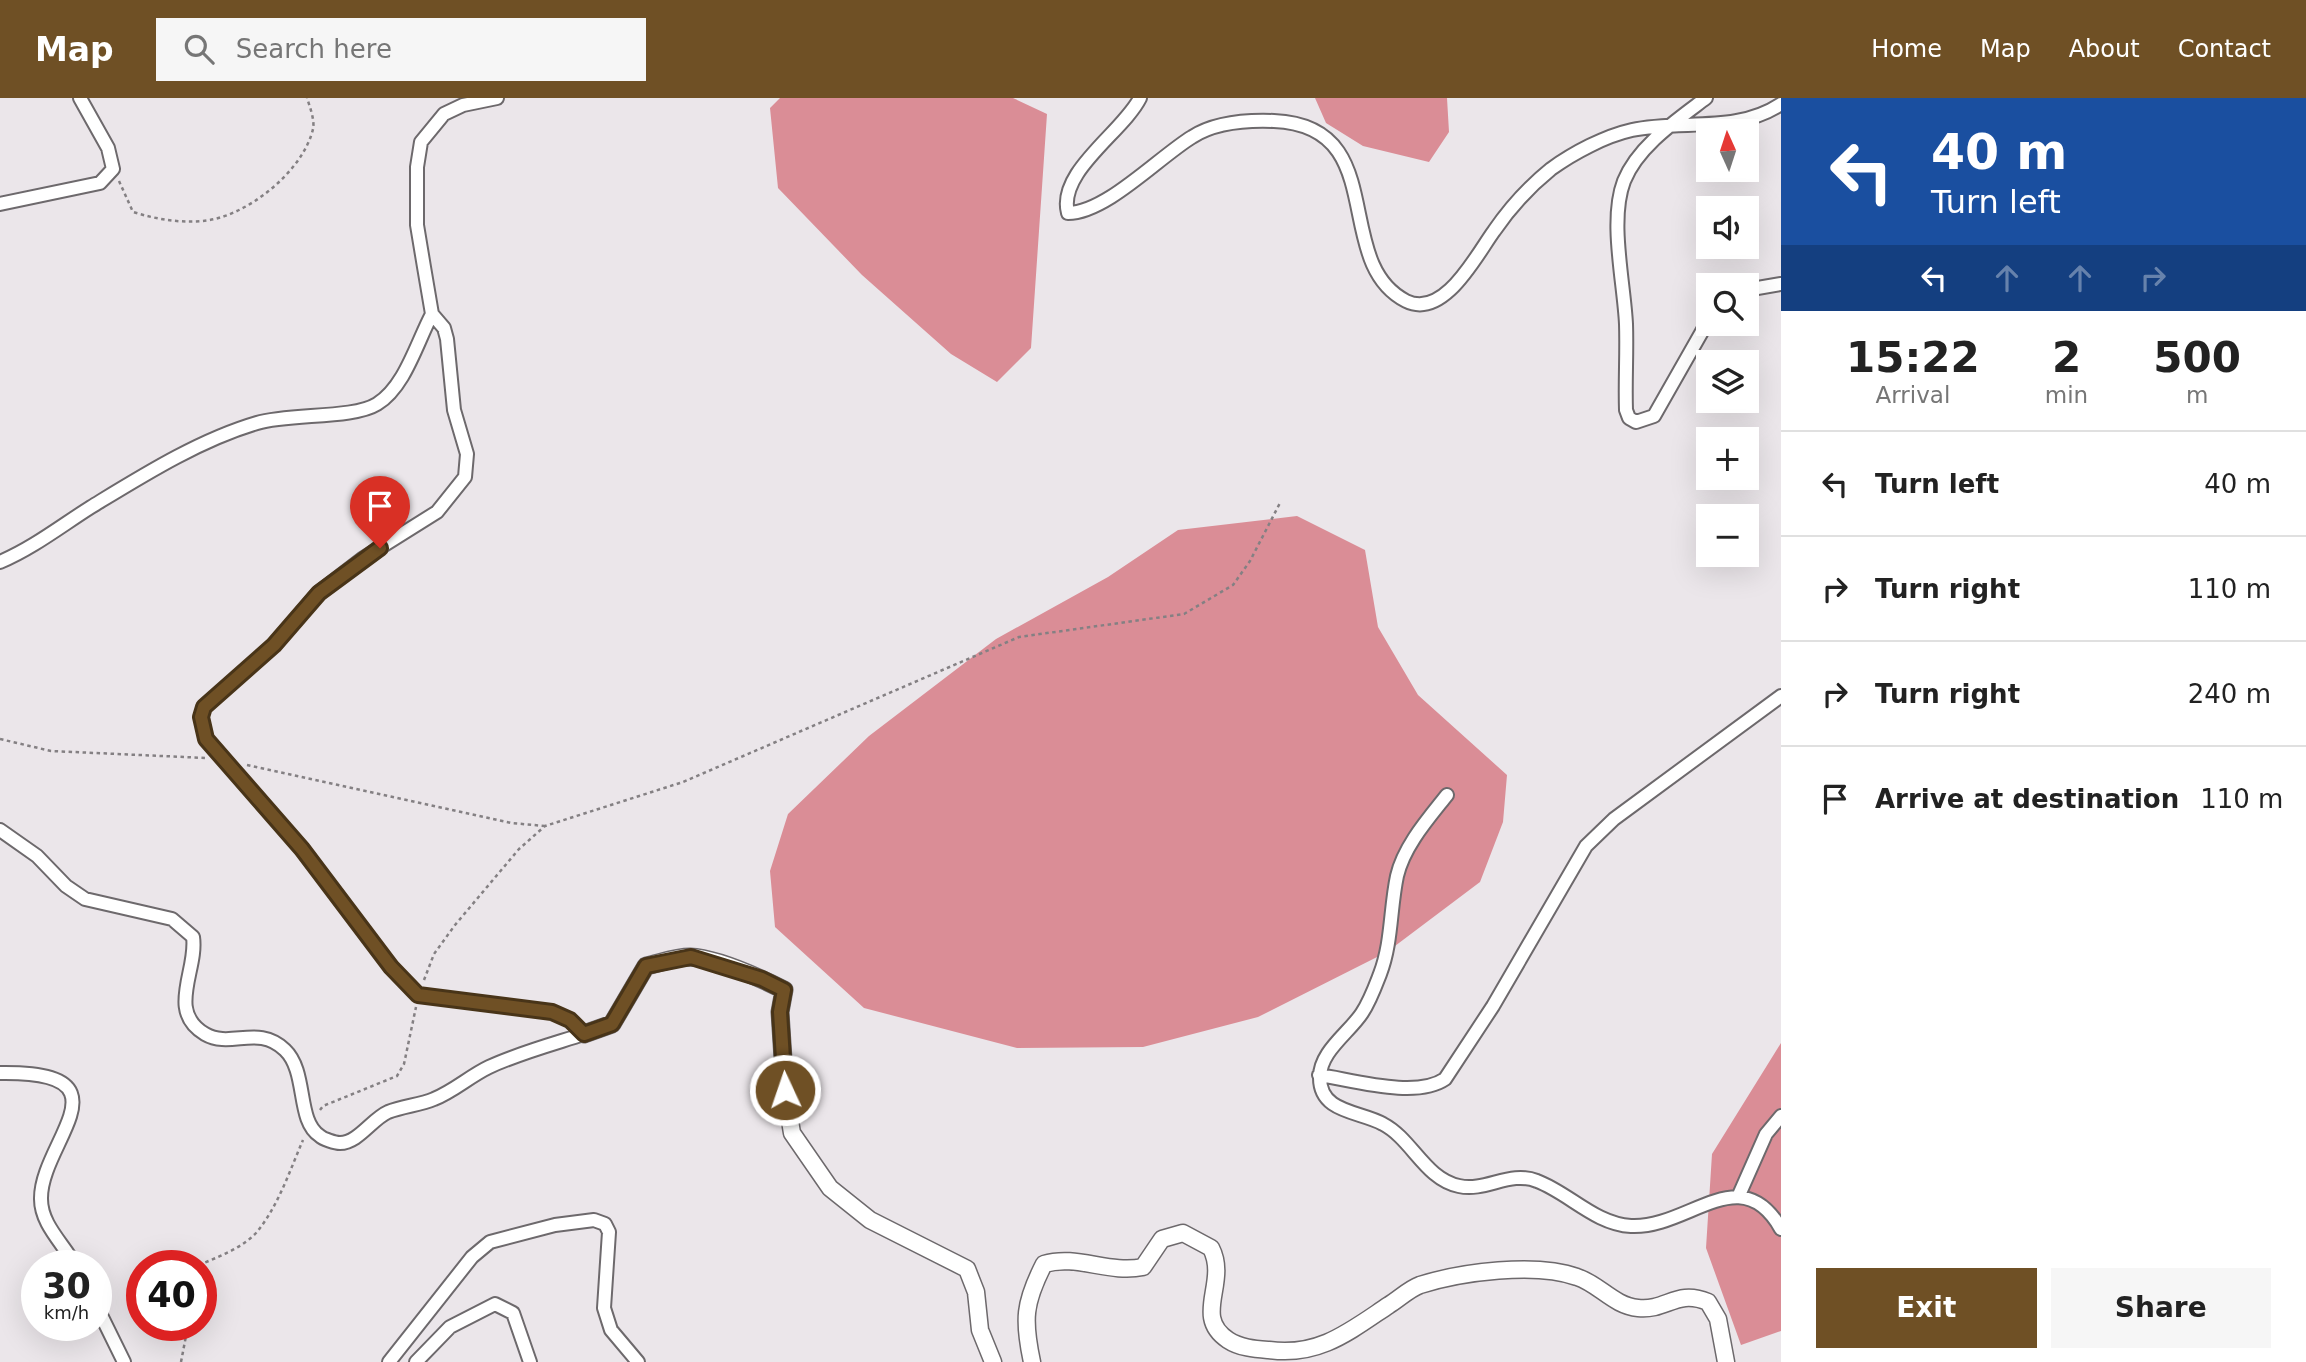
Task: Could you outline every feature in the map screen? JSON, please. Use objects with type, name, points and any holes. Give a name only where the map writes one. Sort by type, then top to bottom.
[{"type":"street","points":[[0,204],[100,183],[113,169],[108,148],[80,98]]},
{"type":"street","points":[[497,98],[463,105],[444,114],[421,142],[417,167],[417,225],[432,314],[443,328],[447,340],[454,410],[467,454],[465,477],[457,492],[437,512],[362,559],[319,593],[274,645],[204,707],[202,729],[220,759],[295,840],[391,967],[418,995],[552,1012],[570,1020],[584,1034]]},
{"type":"street","points":[[1140,98],[1091,156],[1070,188],[1065,202],[1068,213],[1081,213],[1130,183],[1193,136],[1214,128],[1244,121],[1276,121],[1303,126],[1335,144],[1347,167],[1367,246],[1380,275],[1392,290],[1407,302],[1418,304],[1434,301],[1453,288],[1502,221],[1552,169],[1608,138],[1633,130],[1711,125],[1750,117],[1781,104]]},
{"type":"street","points":[[1699,336],[1654,416],[1636,422],[1629,418],[1626,410],[1620,196],[1632,166],[1670,127],[1706,98]]},
{"type":"street","points":[[1759,288],[1781,284]]},
{"type":"street","points":[[0,562],[35,545],[153,471],[254,423],[281,416],[356,411],[374,406],[384,400],[399,380],[432,314]]},
{"type":"street","points":[[1319,1075],[1409,1088],[1436,1085],[1445,1079],[1493,1006],[1586,846],[1614,819],[1781,696]]},
{"type":"street","points":[[1447,796],[1413,841],[1398,874],[1388,948],[1374,991],[1362,1014],[1326,1057],[1319,1075],[1322,1092],[1334,1105],[1382,1123],[1429,1168],[1447,1182],[1462,1187],[1519,1177],[1536,1180],[1614,1223],[1631,1226],[1668,1221],[1720,1198],[1739,1195],[1758,1202],[1781,1229]]},
{"type":"street","points":[[0,830],[37,856],[66,886],[85,899],[172,919],[193,937],[195,954],[183,998],[189,1019],[205,1034],[225,1039],[248,1035],[269,1039],[286,1051],[298,1070],[309,1125],[320,1137],[340,1143],[356,1137],[387,1112],[435,1099],[490,1067],[612,1024],[646,966],[691,957],[762,979],[784,990],[780,1012],[785,1090],[792,1133],[830,1188],[860,1212],[967,1269],[976,1292],[980,1330],[993,1362]]},
{"type":"street","points":[[0,1073],[47,1075],[61,1083],[69,1092],[71,1122],[43,1181],[41,1200],[44,1219],[65,1250]]},
{"type":"street","points":[[1739,1195],[1766,1134],[1781,1116]]},
{"type":"street","points":[[389,1362],[472,1257],[490,1242],[555,1225],[594,1220],[605,1224],[609,1232],[604,1308],[611,1330],[638,1362]]},
{"type":"street","points":[[1032,1362],[1024,1324],[1035,1282],[1044,1264],[1062,1258],[1109,1269],[1143,1267],[1162,1239],[1183,1233],[1211,1248],[1219,1271],[1211,1300],[1216,1328],[1228,1340],[1246,1347],[1276,1351],[1314,1348],[1336,1341],[1418,1286],[1472,1275],[1532,1270],[1579,1277],[1625,1306],[1656,1308],[1673,1298],[1688,1296],[1708,1302],[1718,1319],[1726,1362]]},
{"type":"street","points":[[416,1362],[450,1327],[495,1304],[513,1313],[530,1362]]},
{"type":"street","points":[[112,1338],[124,1362]]},
{"type":"path","points":[[113,169],[133,212],[164,222],[204,221],[231,213],[278,184],[302,157],[314,127],[307,98]]},
{"type":"path","points":[[247,765],[511,823],[545,826],[683,782],[1019,637],[1184,614],[1233,585],[1250,562],[1281,502]]},
{"type":"path","points":[[0,738],[51,751],[220,759]]},
{"type":"path","points":[[418,995],[434,954],[454,925],[519,849],[545,826]]},
{"type":"path","points":[[181,1362],[185,1341]]},
{"type":"shaded area","points":[[780,98],[1013,98],[1047,114],[1031,348],[997,382],[951,354],[862,275],[778,188],[770,108]]},
{"type":"shaded area","points":[[1315,98],[1447,98],[1449,132],[1429,162],[1363,146],[1326,123]]},
{"type":"shaded area","points":[[1297,516],[1365,550],[1378,627],[1418,695],[1507,775],[1503,822],[1480,882],[1387,952],[1258,1017],[1143,1047],[1017,1048],[864,1008],[775,927],[770,871],[788,814],[869,736],[996,639],[1108,577],[1178,530]]},
{"type":"shaded area","points":[[1781,1043],[1781,1331],[1741,1345],[1706,1248],[1712,1154]]},
{"type":"route","points":[[380,548],[340,574],[301,612],[274,645],[204,707],[202,729],[220,759],[273,814],[391,967],[418,995],[447,996],[552,1012],[570,1020],[584,1034],[612,1024],[646,966],[691,957],[762,979],[784,990],[780,1012],[785,1090]]}]
